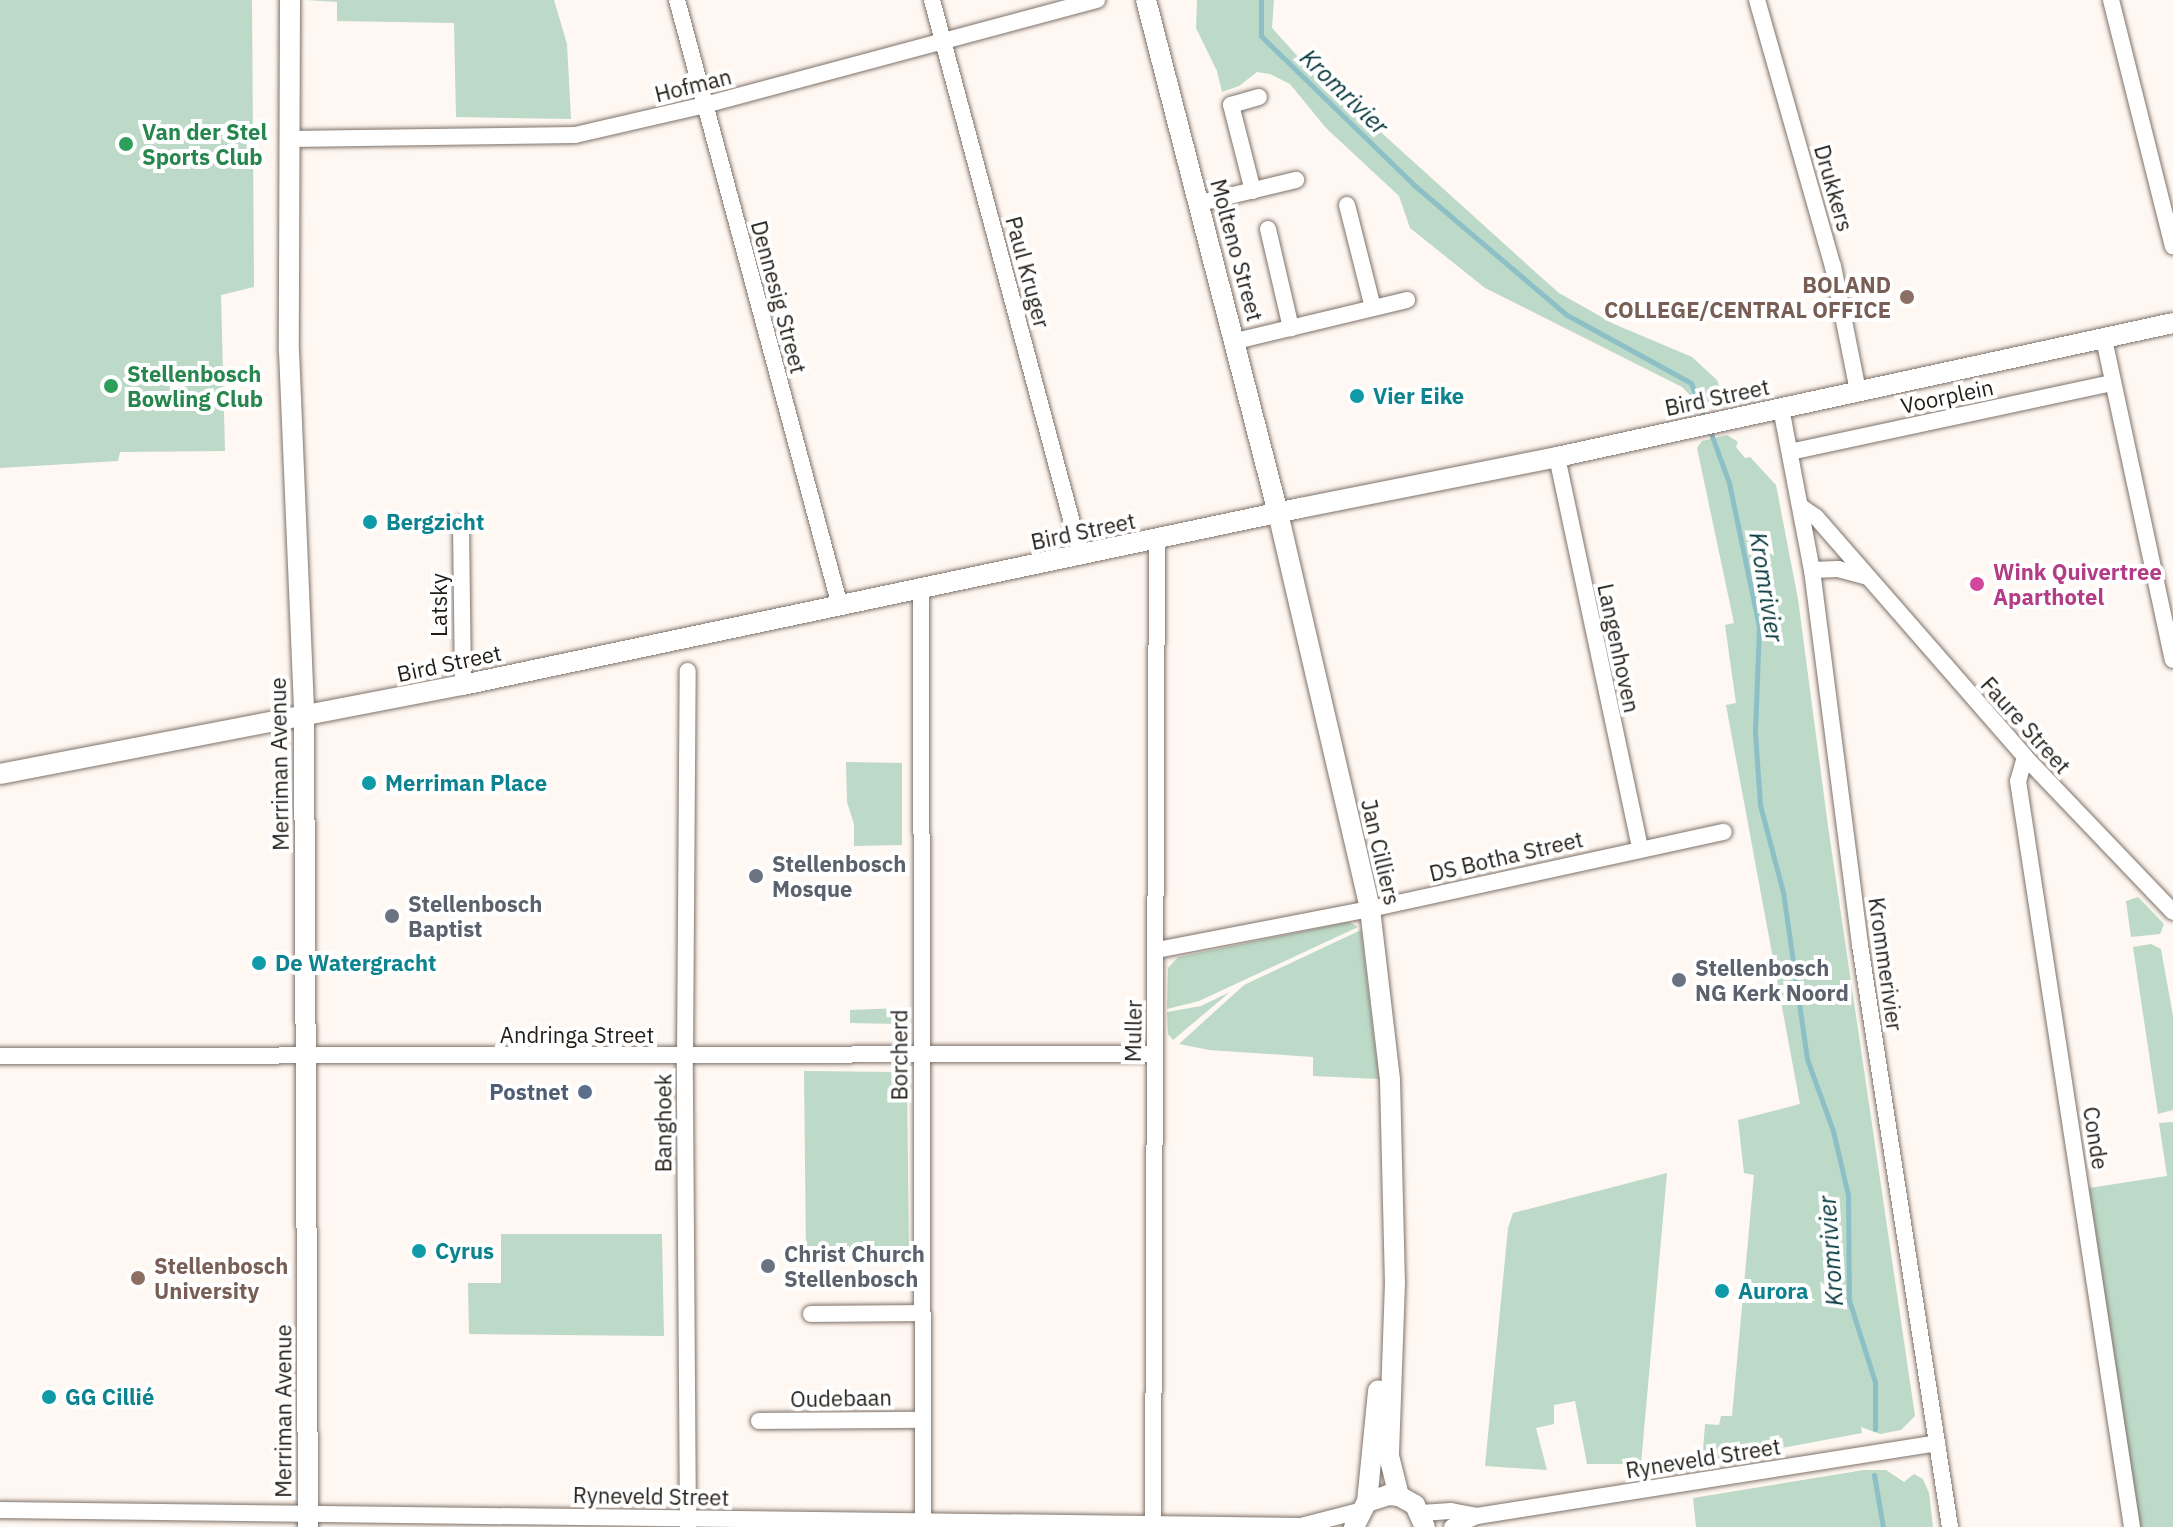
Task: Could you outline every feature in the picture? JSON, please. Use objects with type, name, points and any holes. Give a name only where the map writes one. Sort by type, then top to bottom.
[{"type":"street","name":"Merriman Avenue","points":[[290,0],[289,351],[304,714],[308,1520]]},
{"type":"street","name":"Dennesig Street","points":[[677,0],[840,606]]},
{"type":"street","name":"Paul Kruger","points":[[932,0],[1081,556]]},
{"type":"street","name":"Hofman","points":[[290,139],[565,137],[705,105],[1097,0]]},
{"type":"street","name":"Molteno Street","points":[[1146,0],[1278,513]]},
{"type":"street","name":"Drukkers","points":[[1757,0],[1833,266],[1858,391]]},
{"type":"street","points":[[2111,0],[2173,246]]},
{"type":"street","points":[[1253,191],[1231,105],[1259,97]]},
{"type":"street","points":[[1200,203],[1296,180]]},
{"type":"street","points":[[1347,205],[1373,308]]},
{"type":"street","points":[[1268,229],[1291,328]]},
{"type":"street","points":[[1236,341],[1407,300]]},
{"type":"street","name":"Bird Street","points":[[0,774],[463,685],[1557,457],[2173,323]]},
{"type":"street","points":[[2104,339],[2166,594],[2173,660]]},
{"type":"street","name":"Voorplein","points":[[1790,452],[2113,383]]},
{"type":"street","name":"Krommerivier","points":[[1781,408],[1812,570],[1860,945],[1950,1527]]},
{"type":"street","name":"Langenhoven","points":[[1557,457],[1640,848]]},
{"type":"street","name":"Faure Street","points":[[1800,506],[1816,517],[2025,757],[2165,896],[2173,912]]},
{"type":"street","name":"Jan Cilliers","points":[[1278,513],[1370,909],[1389,1051],[1395,1282],[1389,1456],[1399,1496]]},
{"type":"street","name":"Latsky","points":[[461,524],[463,685]]},
{"type":"street","name":"Muller","points":[[1153,1523],[1157,539]]},
{"type":"street","points":[[1812,570],[1838,569],[1865,576]]},
{"type":"street","name":"Borcherd","points":[[921,589],[923,1521]]},
{"type":"street","name":"Banghoek","points":[[687,1523],[685,1056],[688,671]]},
{"type":"street","name":"Conde","points":[[2025,757],[2018,781],[2132,1527]]},
{"type":"street","name":"DS Botha Street","points":[[1157,950],[1370,909],[1724,832]]},
{"type":"street","name":"Andringa Street","points":[[0,1056],[1154,1054]]},
{"type":"street","name":"Jan Cilliers","points":[[1360,1513],[1393,1207]]},
{"type":"street","points":[[811,1314],[921,1313]]},
{"type":"street","name":"Oudebaan","points":[[759,1421],[922,1420]]},
{"type":"street","name":"Ryneveld Street","points":[[1452,1527],[1477,1516],[1937,1443]]},
{"type":"street","points":[[1360,1513],[1388,1495],[1399,1496],[1423,1520]]},
{"type":"street","name":"Ryneveld Street","points":[[0,1510],[308,1520],[923,1521],[1303,1526],[1360,1513]]},
{"type":"street","name":"Ryneveld Street","points":[[1423,1520],[1451,1511],[1477,1516]]},
{"type":"green space","name":"Van der Stel Sports Club","points":[[0,0],[252,0],[254,287],[221,295],[225,451],[120,452],[118,461],[0,468]]},
{"type":"green space","points":[[306,0],[554,0],[567,44],[571,119],[456,117],[454,23],[337,21],[337,2]]},
{"type":"green space","points":[[1197,0],[1274,0],[1272,28],[1301,60],[1542,278],[1559,293],[1614,324],[1692,357],[1717,380],[1724,398],[1721,404],[1696,410],[1691,396],[1682,387],[1485,288],[1410,228],[1399,196],[1326,128],[1290,84],[1270,74],[1257,72],[1239,86],[1222,92],[1217,71],[1196,28]]},
{"type":"green space","points":[[1727,435],[1738,442],[1736,447],[1745,458],[1750,457],[1776,485],[1798,599],[1828,826],[1915,1416],[1901,1430],[1880,1434],[1861,1427],[1862,1433],[1702,1463],[1705,1424],[1719,1425],[1721,1416],[1732,1416],[1754,1175],[1744,1173],[1738,1120],[1800,1104],[1726,705],[1736,703],[1725,625],[1734,623],[1697,448],[1702,441]]},
{"type":"green space","points":[[846,762],[902,763],[902,845],[854,846],[854,824],[847,802]]},
{"type":"green space","points":[[2138,897],[2164,924],[2160,934],[2131,937],[2126,901]]},
{"type":"green space","points":[[1349,922],[1358,927],[1199,1001],[1167,1009],[1168,968],[1178,957]]},
{"type":"green space","points":[[1361,930],[1379,1079],[1313,1076],[1313,1057],[1209,1050],[1179,1044],[1244,985]]},
{"type":"green space","points":[[2151,944],[2161,949],[2173,1016],[2173,1110],[2158,1114],[2133,947]]},
{"type":"green space","points":[[1230,992],[1173,1040],[1168,1034],[1167,1012],[1201,1006]]},
{"type":"green space","points":[[901,1008],[901,1024],[850,1023],[850,1010]]},
{"type":"green space","points":[[804,1071],[897,1072],[907,1083],[909,1257],[806,1256]]},
{"type":"green space","points":[[2173,1122],[2173,1527],[2140,1527],[2089,1188],[2167,1176],[2159,1123]]},
{"type":"green space","points":[[1667,1173],[1641,1464],[1587,1464],[1575,1401],[1554,1405],[1554,1424],[1536,1428],[1547,1470],[1485,1466],[1508,1228],[1513,1213]]},
{"type":"green space","points":[[501,1234],[662,1234],[664,1336],[469,1334],[468,1283],[501,1283]]},
{"type":"green space","points":[[1864,1470],[1886,1470],[1904,1482],[1914,1474],[1923,1479],[1929,1493],[1933,1527],[1696,1527],[1693,1498]]},
{"type":"waterway","name":"Kromrivier","points":[[1261,0],[1261,36],[1414,185],[1567,315],[1691,383],[1705,419]]},
{"type":"waterway","name":"Kromrivier","points":[[1709,428],[1729,483],[1759,627],[1755,733],[1760,805],[1783,892],[1807,1059],[1833,1131],[1848,1195],[1849,1300],[1875,1382],[1875,1429]]},
{"type":"waterway","name":"Kromrivier","points":[[1874,1475],[1883,1527]]},
{"type":"place","name":"Van der Stel Sports Club","points":[[126,144]]},
{"type":"place","name":"BOLAND COLLEGE/CENTRAL OFFICE","points":[[1907,297]]},
{"type":"place","name":"Stellenbosch Bowling Club","points":[[111,386]]},
{"type":"place","name":"Vier Eike","points":[[1357,396]]},
{"type":"place","name":"Bergzicht","points":[[370,522]]},
{"type":"place","name":"Wink Quivertree Aparthotel","points":[[1977,584]]},
{"type":"place","name":"Merriman Place","points":[[369,783]]},
{"type":"place","name":"Stellenbosch Mosque","points":[[756,876]]},
{"type":"place","name":"Stellenbosch Baptist","points":[[392,916]]},
{"type":"place","name":"De Watergracht","points":[[259,963]]},
{"type":"place","name":"Stellenbosch NG Kerk Noord","points":[[1679,980]]},
{"type":"place","name":"Postnet","points":[[585,1092]]},
{"type":"place","name":"Cyrus","points":[[419,1251]]},
{"type":"place","name":"Christ Church Stellenbosch","points":[[768,1266]]},
{"type":"place","name":"Stellenbosch University","points":[[138,1278]]},
{"type":"place","name":"Aurora","points":[[1722,1291]]},
{"type":"place","name":"GG Cillié","points":[[49,1397]]}]
